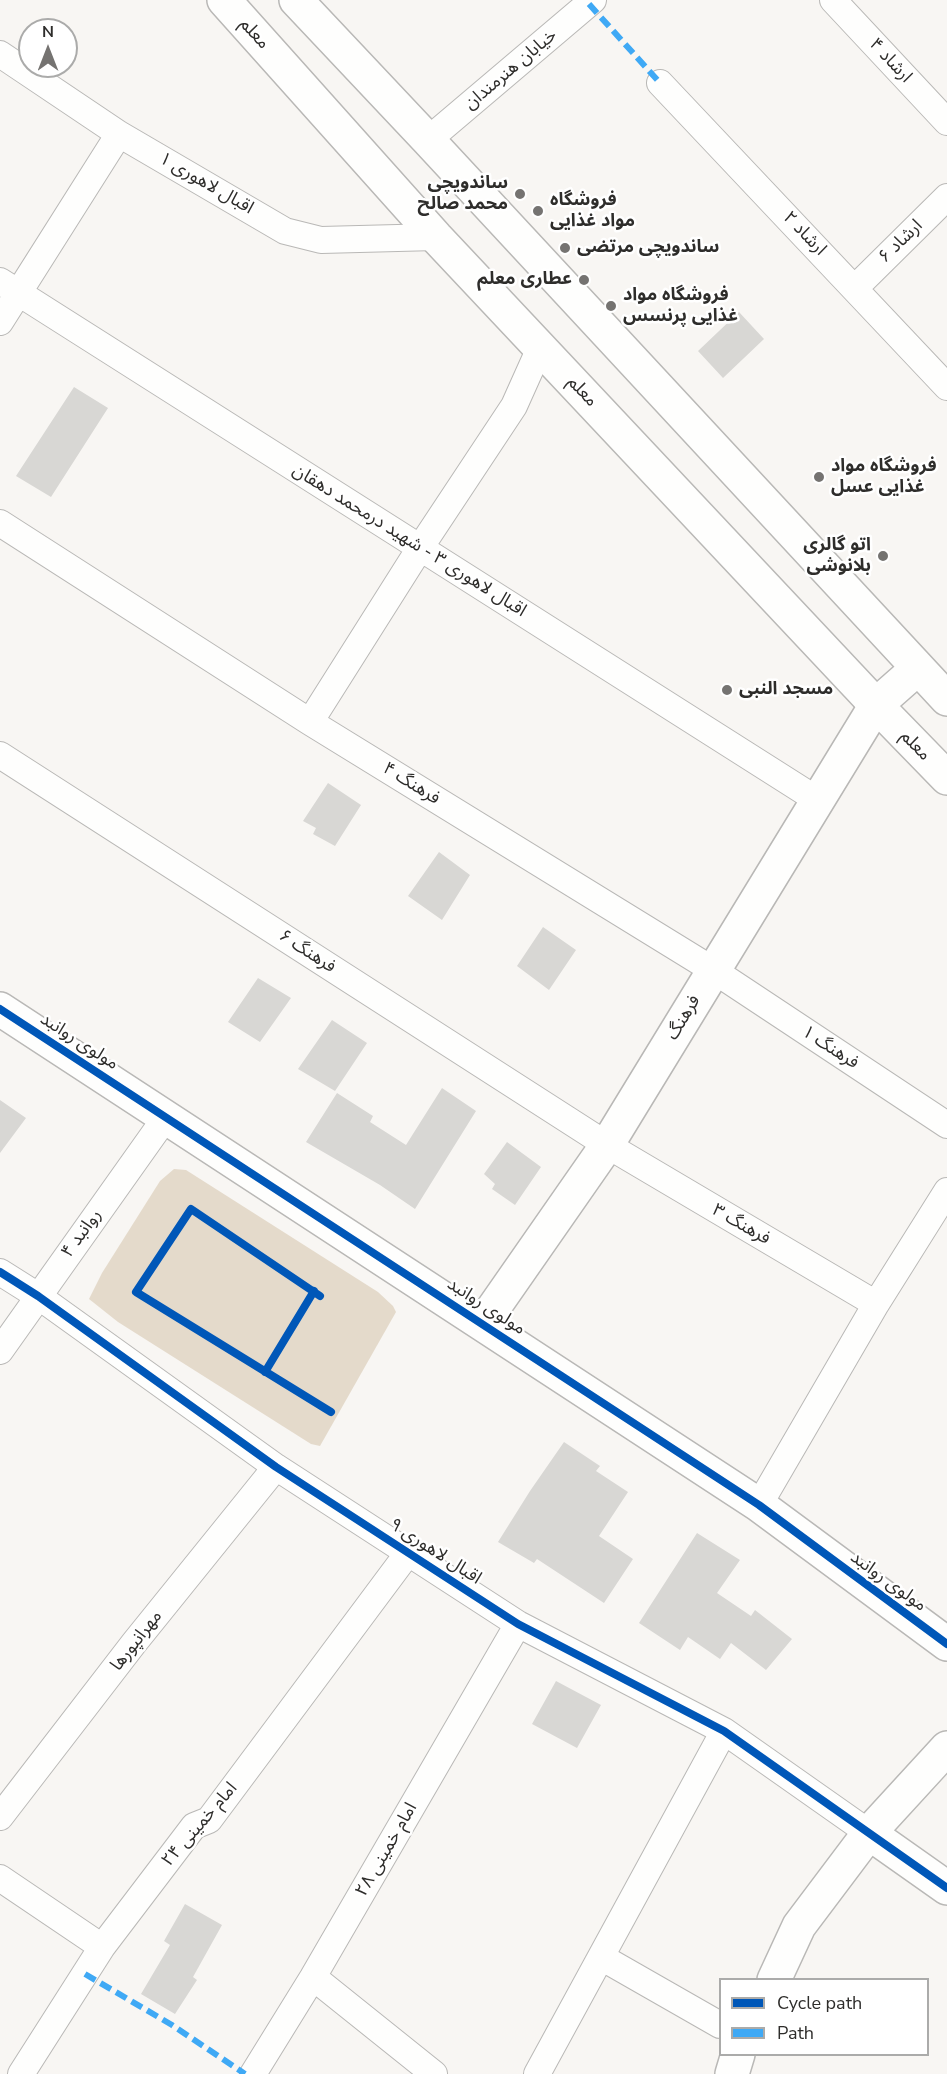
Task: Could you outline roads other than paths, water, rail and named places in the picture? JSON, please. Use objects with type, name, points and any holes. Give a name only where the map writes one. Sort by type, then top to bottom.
[{"type":"street","name":"معلم","points":[[224,0],[436,237],[947,778]]},
{"type":"street","points":[[296,0],[947,699]]},
{"type":"street","name":"خیابان هنرمندان","points":[[428,140],[593,0]]},
{"type":"street","name":"ارشاد ۴","points":[[834,0],[947,123]]},
{"type":"street","name":"اقبال لاهوری ۱","points":[[0,54],[119,134],[285,231],[321,240],[436,237]]},
{"type":"street","name":"ارشاد ۲","points":[[660,83],[947,387]]},
{"type":"street","points":[[0,322],[9,287],[119,134]]},
{"type":"street","name":"ارشاد ۶","points":[[855,288],[947,197]]},
{"type":"street","name":"اقبال لاهوری ۳ - شهید درمحمد دهقان","points":[[9,287],[819,801]]},
{"type":"street","points":[[310,722],[420,548],[514,406],[540,348]]},
{"type":"street","name":"فرهنگ ۴","points":[[0,523],[310,722],[713,970]]},
{"type":"street","name":"فرهنگ","points":[[483,1323],[607,1145],[876,705],[918,668]]},
{"type":"street","name":"فرهنگ ۶","points":[[3,757],[607,1145]]},
{"type":"street","name":"فرهنگ ۱","points":[[713,970],[947,1125]]},
{"type":"street","name":"مولوی روانبد","points":[[0,1009],[483,1323],[759,1506],[947,1644]]},
{"type":"street","name":"روانبد ۴","points":[[0,1351],[166,1117]]},
{"type":"street","name":"فرهنگ ۳","points":[[607,1145],[876,1304]]},
{"type":"street","points":[[759,1506],[876,1304],[947,1191]]},
{"type":"street","name":"اقبال لاهوری ۹","points":[[0,1272],[38,1296],[276,1467],[408,1553],[518,1624],[724,1731],[869,1833]]},
{"type":"street","name":"مهرانپورها","points":[[0,1817],[134,1643],[276,1467]]},
{"type":"street","name":"امام خمینی ۲۴","points":[[21,2074],[102,1947],[194,1827],[209,1820],[408,1553]]},
{"type":"street","name":"امام خمینی ۲۸","points":[[253,2074],[313,1977],[518,1624]]},
{"type":"street","points":[[537,2074],[724,1731]]},
{"type":"street","points":[[775,1978],[799,1926],[869,1833],[947,1748]]},
{"type":"street","points":[[869,1833],[947,1887]]},
{"type":"street","points":[[0,1878],[102,1947]]},
{"type":"street","points":[[601,1957],[719,2024]]},
{"type":"street","points":[[313,1977],[434,2074]]},
{"type":"street","points":[[732,2074],[738,2056]]},
{"type":"place","name":"ساندویچی محمد صالح","points":[[520,194]]},
{"type":"place","name":"فروشگاه مواد غذایی","points":[[538,211]]},
{"type":"place","name":"ساندویچی مرتضی","points":[[565,248]]},
{"type":"place","name":"عطاری معلم","points":[[584,280]]},
{"type":"place","name":"فروشگاه مواد غذایی پرنسس","points":[[611,306]]},
{"type":"place","name":"فروشگاه مواد غذایی عسل","points":[[819,477]]},
{"type":"place","name":"اتو گالری بلانوشی","points":[[883,556]]},
{"type":"place","name":"مسجد النبی","points":[[727,690]]}]
